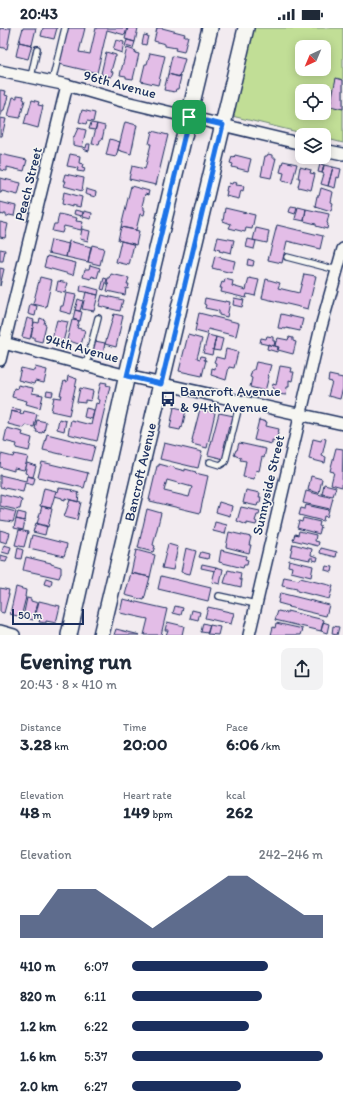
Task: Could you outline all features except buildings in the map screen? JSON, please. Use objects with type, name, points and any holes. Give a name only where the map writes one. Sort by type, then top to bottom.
[{"type":"main road","points":[[69,635],[127,376],[210,28]]},
{"type":"main road","name":"Bancroft Avenue","points":[[101,635],[246,28]]},
{"type":"street","name":"96th Avenue","points":[[0,70],[67,85],[122,101],[295,142]]},
{"type":"street","name":"Peach Street","points":[[0,360],[2,343],[67,85]]},
{"type":"street","points":[[331,151],[343,154]]},
{"type":"street","name":"Sunnyside Street","points":[[249,635],[321,327],[343,249]]},
{"type":"street","name":"94th Avenue","points":[[2,343],[127,376],[343,424]]},
{"type":"street","points":[[0,631],[14,635]]},
{"type":"lane","points":[[52,82],[65,28]]},
{"type":"lane","points":[[31,77],[37,49]]},
{"type":"lane","points":[[287,258],[337,270]]},
{"type":"lane","points":[[86,365],[98,318]]},
{"type":"lane","points":[[210,462],[220,465],[225,462],[240,402]]},
{"type":"lane","points":[[219,596],[256,604]]},
{"type":"green space","points":[[254,28],[343,28],[343,143],[331,140],[331,128],[295,128],[295,131],[232,116]]},
{"type":"place","name":"Bancroft Avenue & 94th Avenue","points":[[168,399]]},
{"type":"route","points":[[189,117],[223,125],[161,384],[127,376],[189,117]]}]
